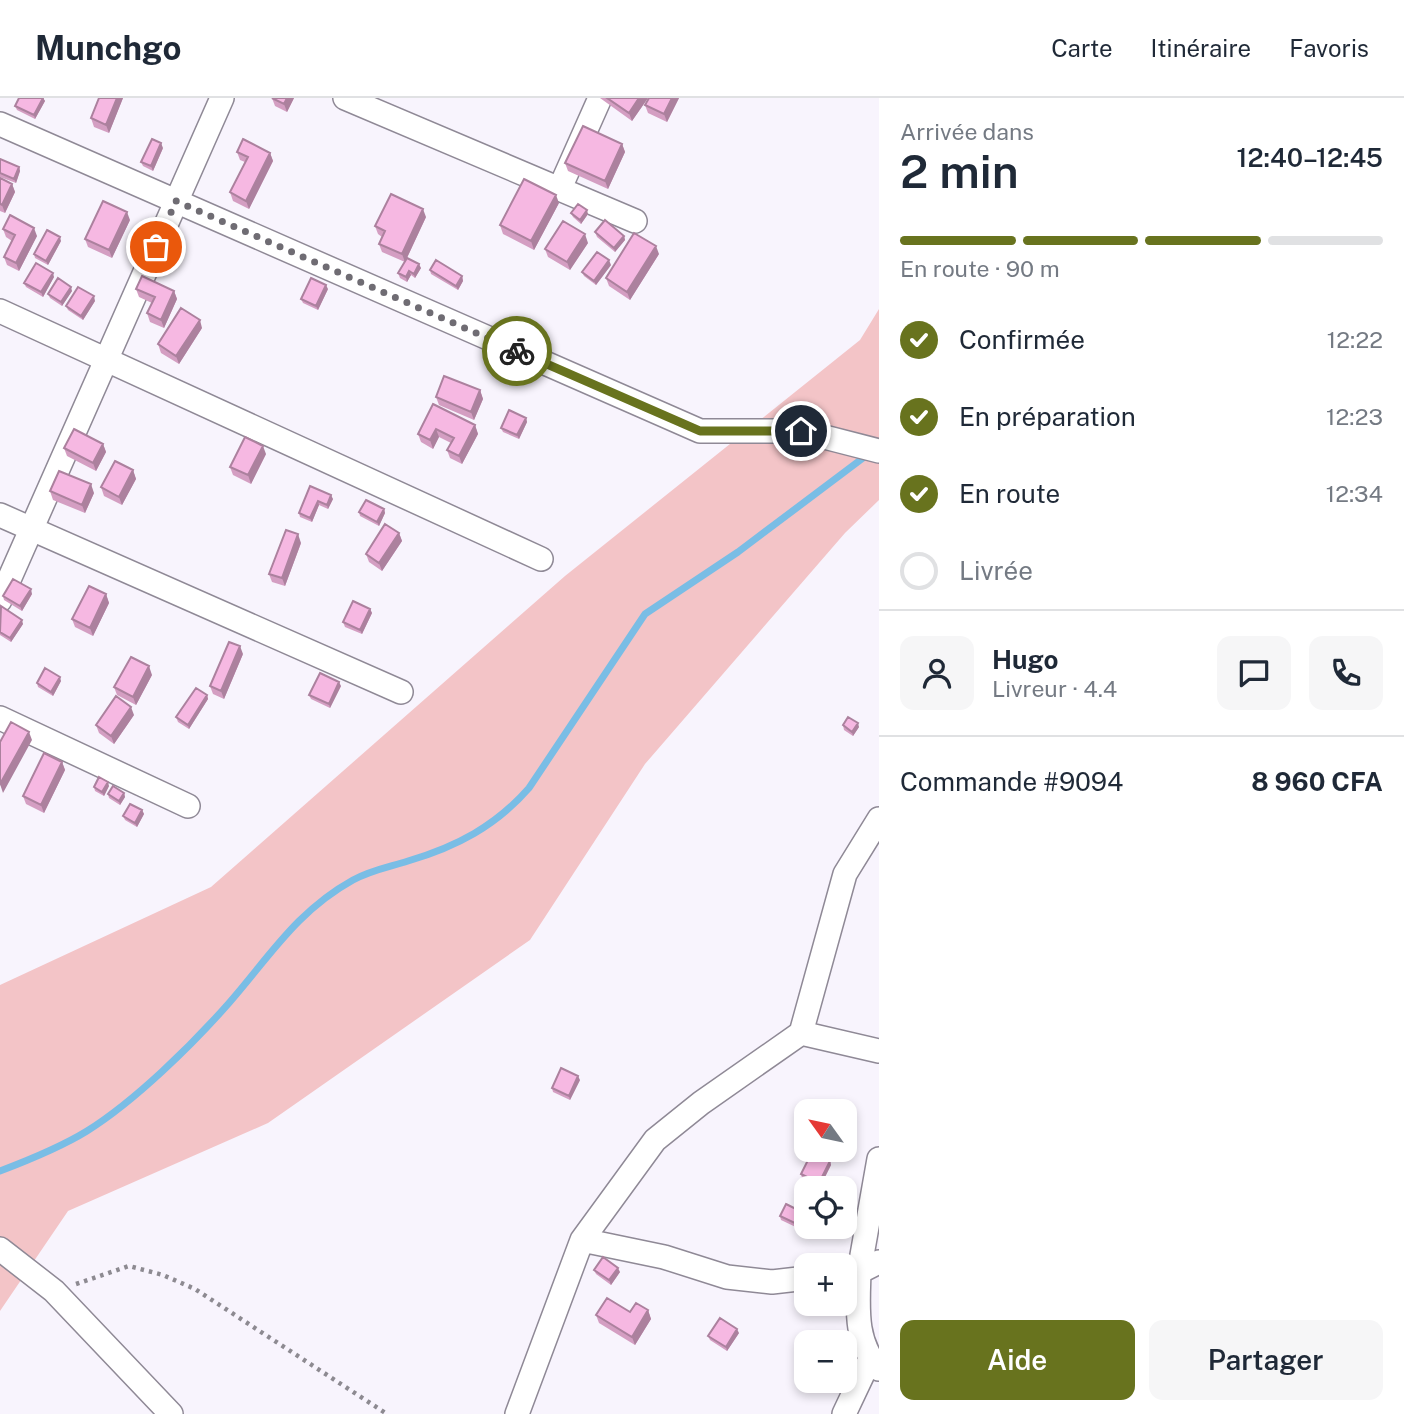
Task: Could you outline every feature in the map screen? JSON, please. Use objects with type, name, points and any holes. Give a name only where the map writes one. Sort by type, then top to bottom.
[{"type":"street","points":[[0,600],[222,98]]},
{"type":"street","points":[[345,98],[635,221]]},
{"type":"street","points":[[560,188],[600,98]]},
{"type":"street","points":[[0,124],[700,431],[801,431],[879,451]]},
{"type":"street","points":[[0,311],[541,559]]},
{"type":"street","points":[[0,515],[401,691]]},
{"type":"street","points":[[0,718],[188,806]]},
{"type":"street","points":[[517,1414],[582,1240],[655,1140],[701,1103],[801,1033],[845,874],[879,819]]},
{"type":"street","points":[[801,1033],[879,1051]]},
{"type":"street","points":[[844,1414],[875,1364],[861,1343],[861,1269],[879,1159]]},
{"type":"street","points":[[582,1240],[664,1257],[727,1278],[772,1282],[794,1279]]},
{"type":"street","points":[[0,1249],[54,1291],[171,1414]]},
{"type":"path","points":[[54,1291],[129,1266],[163,1275],[195,1289],[387,1414]]},
{"type":"shaded area","points":[[879,309],[879,500],[845,533],[645,764],[530,940],[268,1123],[68,1211],[0,1311],[0,985],[211,887],[565,576],[860,340]]},
{"type":"building","points":[[19,98],[43,98],[34,115],[15,106]]},
{"type":"building","points":[[99,98],[117,98],[106,125],[91,118]]},
{"type":"building","points":[[272,98],[287,98],[284,104]]},
{"type":"building","points":[[607,98],[639,98],[629,113]]},
{"type":"building","points":[[649,98],[672,98],[664,114],[645,105]]},
{"type":"building","points":[[583,126],[622,144],[605,181],[565,163]]},
{"type":"building","points":[[152,139],[161,143],[151,166],[141,162]]},
{"type":"building","points":[[243,139],[270,153],[246,201],[230,192],[248,157],[237,152]]},
{"type":"building","points":[[0,159],[19,167],[14,179],[0,173]]},
{"type":"building","points":[[0,178],[12,184],[2,205],[0,204]]},
{"type":"building","points":[[524,179],[556,195],[531,241],[500,225]]},
{"type":"building","points":[[391,194],[423,209],[402,254],[379,244],[385,231],[375,226]]},
{"type":"building","points":[[103,201],[127,212],[109,250],[85,239]]},
{"type":"building","points":[[578,204],[587,210],[580,220],[571,213]]},
{"type":"building","points":[[10,215],[34,228],[16,263],[4,257],[15,235],[3,229]]},
{"type":"building","points":[[605,220],[624,236],[614,248],[595,232]]},
{"type":"building","points":[[563,221],[585,234],[567,262],[545,249]]},
{"type":"building","points":[[47,230],[60,237],[46,261],[34,254]]},
{"type":"building","points":[[634,233],[656,246],[627,292],[606,278]]},
{"type":"building","points":[[597,252],[609,260],[594,281],[582,272]]},
{"type":"building","points":[[407,258],[419,264],[414,274],[409,271],[406,277],[398,273]]},
{"type":"building","points":[[436,260],[462,276],[456,286],[430,270]]},
{"type":"building","points":[[36,263],[53,273],[41,292],[24,283]]},
{"type":"building","points":[[142,276],[174,291],[161,320],[147,313],[155,297],[136,289]]},
{"type":"building","points":[[58,278],[71,287],[61,302],[48,294]]},
{"type":"building","points":[[311,278],[326,285],[316,306],[301,299]]},
{"type":"building","points":[[78,287],[94,296],[81,316],[66,306]]},
{"type":"building","points":[[181,308],[200,320],[176,356],[158,344]]},
{"type":"building","points":[[444,376],[480,390],[471,412],[436,397]]},
{"type":"building","points":[[433,404],[475,425],[459,456],[447,450],[454,438],[436,429],[430,440],[418,434]]},
{"type":"building","points":[[509,410],[526,418],[517,435],[501,428]]},
{"type":"building","points":[[74,429],[103,444],[93,463],[64,448]]},
{"type":"building","points":[[245,437],[263,446],[248,475],[230,467]]},
{"type":"building","points":[[115,461],[133,470],[119,497],[101,487]]},
{"type":"building","points":[[59,471],[91,484],[82,505],[50,491]]},
{"type":"building","points":[[310,486],[331,495],[327,505],[318,501],[310,518],[299,513]]},
{"type":"building","points":[[366,500],[384,509],[377,522],[359,512]]},
{"type":"building","points":[[385,524],[399,533],[379,563],[366,554]]},
{"type":"building","points":[[286,530],[298,534],[282,578],[269,574]]},
{"type":"building","points":[[13,579],[31,589],[20,606],[3,596]]},
{"type":"building","points":[[89,586],[106,594],[90,628],[72,619]]},
{"type":"building","points":[[353,601],[370,609],[360,630],[343,622]]},
{"type":"building","points":[[1,606],[22,620],[10,638],[0,632]]},
{"type":"building","points":[[229,642],[240,646],[221,691],[210,686]]},
{"type":"building","points":[[131,657],[149,666],[133,697],[114,687]]},
{"type":"building","points":[[45,668],[60,677],[51,692],[37,683]]},
{"type":"building","points":[[320,673],[339,682],[329,704],[309,695]]},
{"type":"building","points":[[196,688],[207,695],[188,725],[176,717]]},
{"type":"building","points":[[116,696],[131,707],[111,736],[96,725]]},
{"type":"building","points":[[848,717],[858,723],[852,732],[843,725]]},
{"type":"building","points":[[11,722],[29,732],[0,784],[0,742]]},
{"type":"building","points":[[44,753],[62,762],[41,805],[23,796]]},
{"type":"building","points":[[99,777],[108,782],[102,792],[94,787]]},
{"type":"building","points":[[113,786],[124,793],[119,801],[108,794]]},
{"type":"building","points":[[130,804],[142,810],[135,823],[123,816]]},
{"type":"building","points":[[561,1068],[578,1076],[569,1096],[552,1088]]},
{"type":"building","points":[[807,1162],[830,1162],[822,1176],[801,1174]]},
{"type":"building","points":[[786,1204],[794,1208],[794,1223],[780,1216]]},
{"type":"building","points":[[603,1257],[618,1268],[609,1280],[594,1270]]},
{"type":"building","points":[[607,1298],[630,1312],[636,1303],[648,1310],[632,1337],[596,1315]]},
{"type":"building","points":[[720,1318],[737,1329],[726,1347],[708,1336]]},
{"type":"waterway","points":[[0,1171],[77,1137],[124,1104],[180,1054],[229,1003],[300,920],[333,892],[367,874],[459,842],[503,813],[529,788],[645,614],[738,552],[867,455]]},
{"type":"way so far","points":[[156,247],[176,201],[517,351]]},
{"type":"route","points":[[517,351],[700,431],[801,431]]}]
